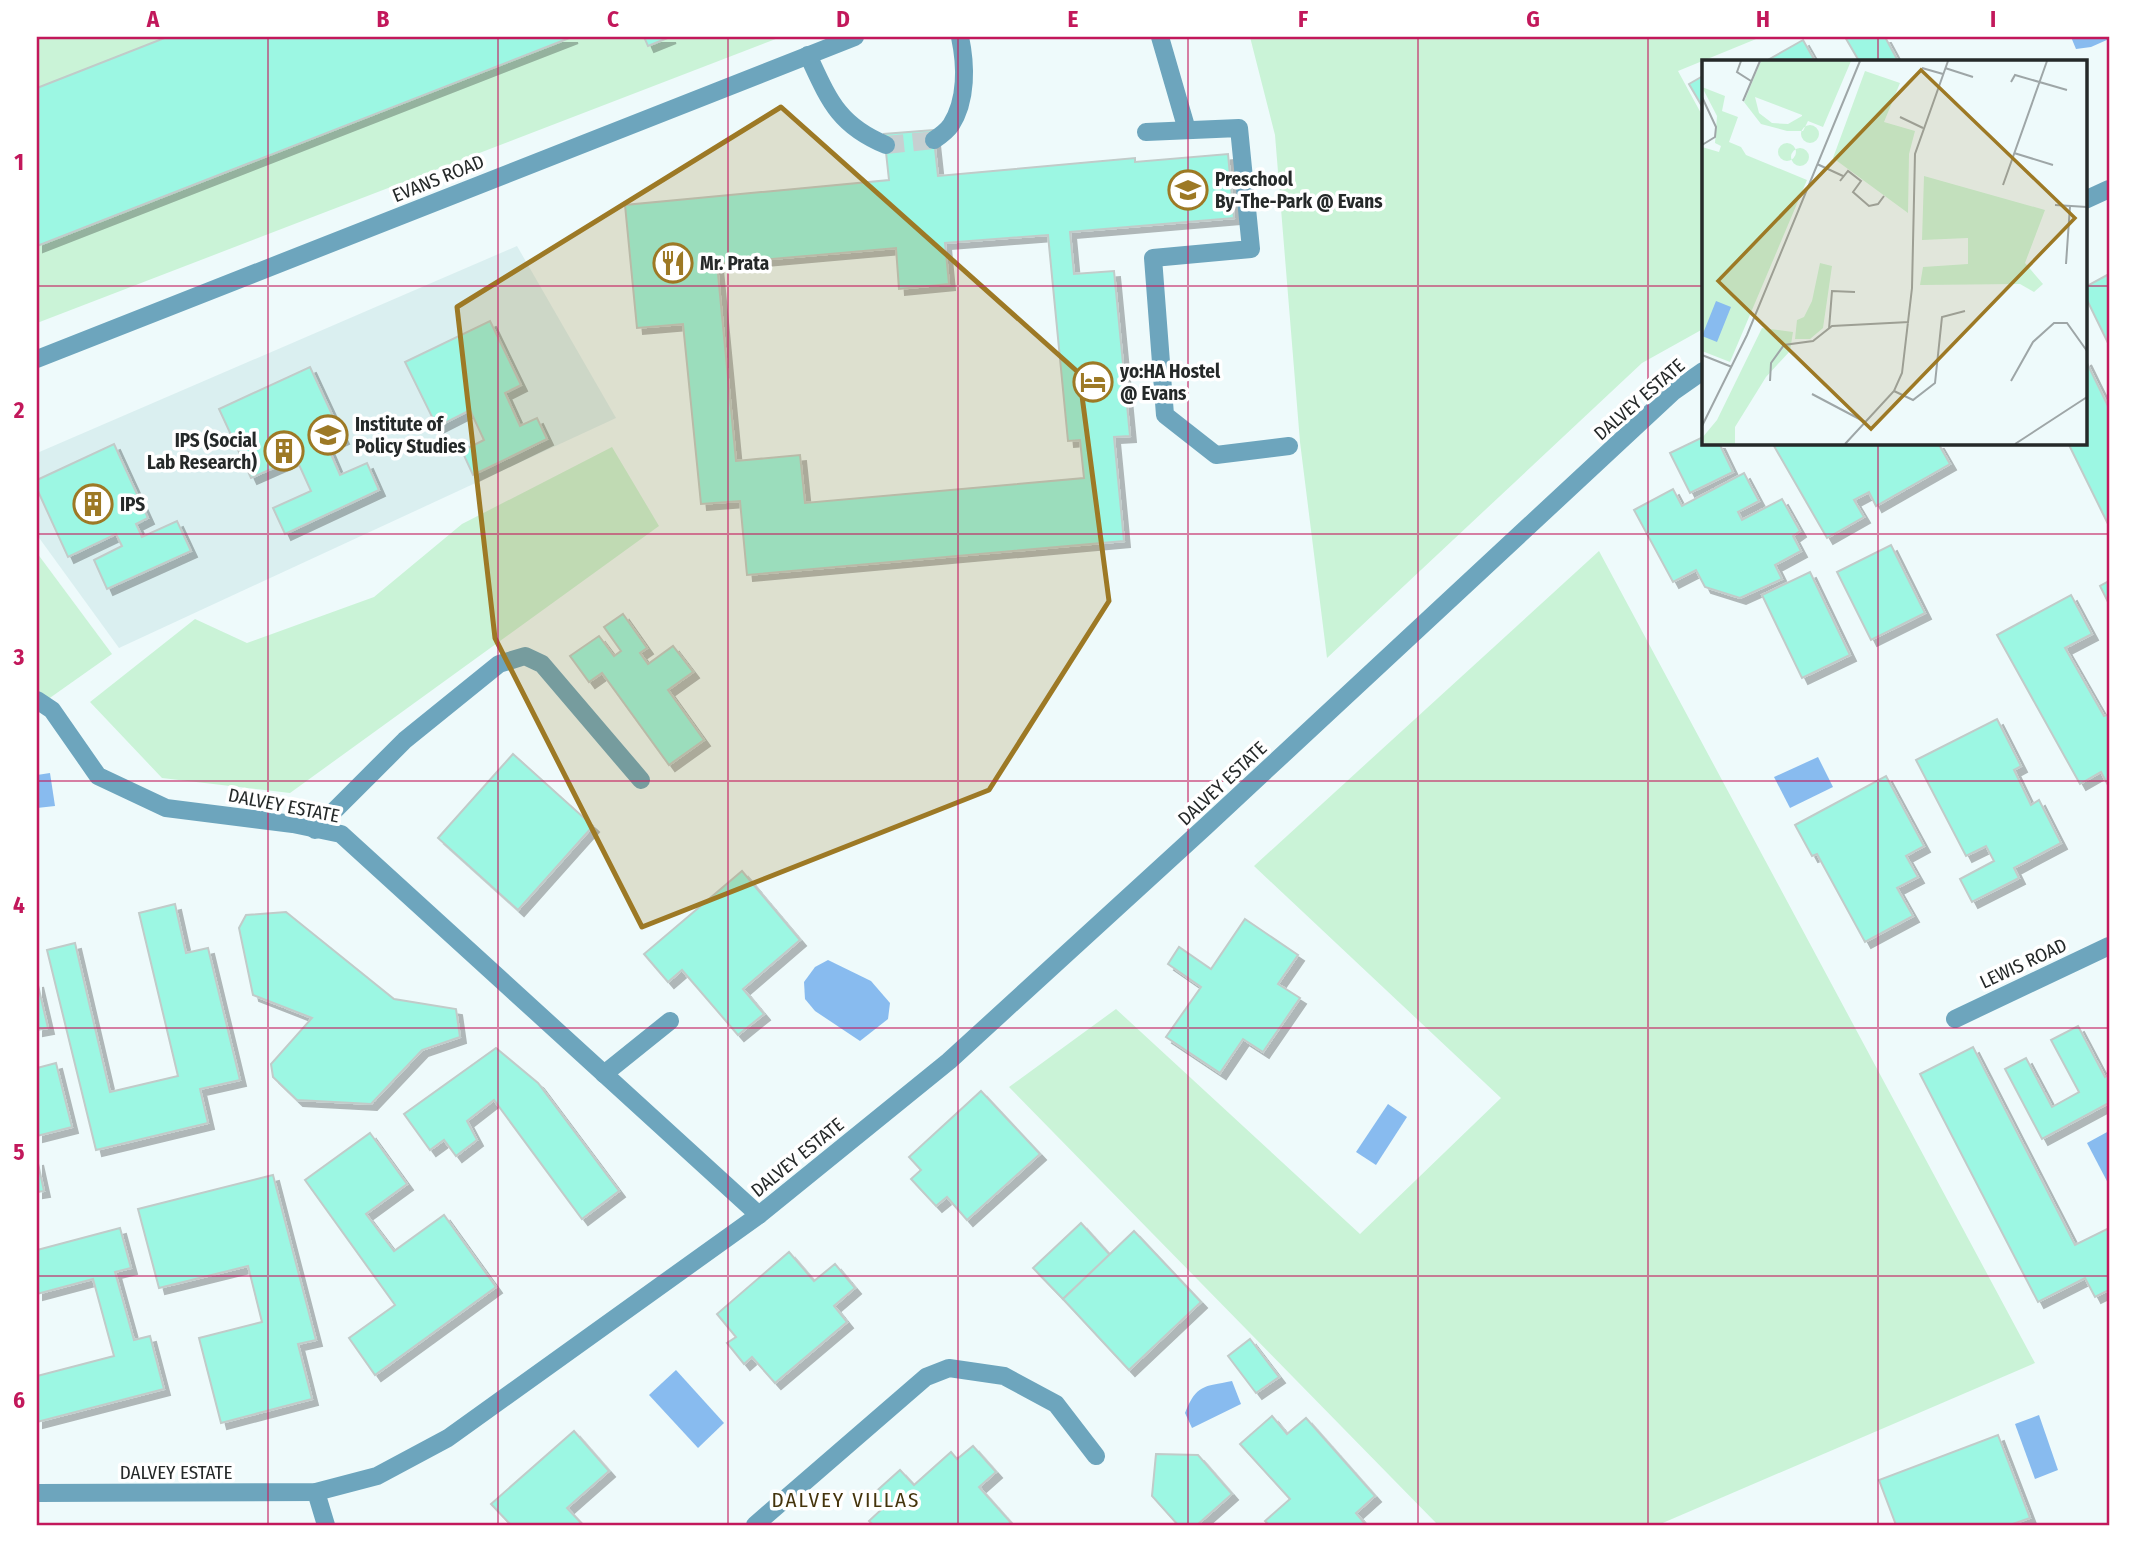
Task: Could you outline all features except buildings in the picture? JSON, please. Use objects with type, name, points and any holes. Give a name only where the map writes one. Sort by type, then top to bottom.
[{"type":"street","name":"EVANS ROAD","points":[[37,359],[855,37]]},
{"type":"street","points":[[934,140],[950,127],[964,88],[960,37]]},
{"type":"street","points":[[1160,37],[1187,130]]},
{"type":"street","points":[[808,55],[835,110],[863,135],[886,145]]},
{"type":"street","points":[[1146,132],[1239,128],[1251,249],[1153,258],[1165,415],[1216,456],[1289,446]]},
{"type":"street","points":[[2086,200],[2109,189]]},
{"type":"street","name":"DALVEY ESTATE","points":[[37,1493],[316,1492],[376,1476],[448,1438],[759,1215],[948,1061],[1673,393],[1702,372]]},
{"type":"street","points":[[314,830],[405,740],[499,664],[525,656],[542,664],[640,780]]},
{"type":"street","name":"DALVEY ESTATE","points":[[37,700],[52,710],[98,776],[166,808],[293,824],[341,834],[759,1215]]},
{"type":"street","name":"LEWIS ROAD","points":[[1955,1019],[2109,946]]},
{"type":"street","points":[[604,1073],[670,1021]]},
{"type":"street","points":[[755,1525],[926,1377],[949,1368],[1004,1376],[1056,1404],[1096,1456]]},
{"type":"street","points":[[316,1492],[326,1525]]},
{"type":"highlighted area","points":[[781,107],[1079,373],[1109,601],[989,790],[642,927],[495,638],[457,307]]},
{"type":"shaded area","name":"Institute of Policy Studies","points":[[517,246],[616,418],[119,648],[37,535],[37,453]]},
{"type":"green space","points":[[37,37],[781,37],[37,323]]},
{"type":"green space","points":[[1250,37],[1761,37],[1678,71],[1702,115],[1702,330],[1642,363],[1327,658],[1300,442],[1275,135]]},
{"type":"green space","points":[[612,447],[659,526],[290,793],[162,778],[90,702],[195,619],[247,643],[374,597],[462,524]]},
{"type":"green space","points":[[1599,551],[2035,1363],[1658,1525],[1438,1525],[1009,1087],[1116,1009],[1360,1234],[1501,1098],[1254,866]]},
{"type":"green space","points":[[37,553],[112,654],[37,707]]},
{"type":"water","points":[[2071,37],[2109,39],[2091,47],[2076,49]]},
{"type":"water","points":[[1818,757],[1833,787],[1790,808],[1774,777]]},
{"type":"water","points":[[50,773],[55,806],[37,808],[37,775]]},
{"type":"water","points":[[828,960],[871,981],[890,1003],[888,1019],[860,1041],[815,1011],[805,999],[804,982],[815,967]]},
{"type":"water","points":[[1388,1104],[1407,1117],[1376,1165],[1356,1152]]},
{"type":"water","points":[[2109,1131],[2109,1185],[2087,1143]]},
{"type":"water","points":[[676,1370],[724,1423],[698,1448],[649,1395]]},
{"type":"water","points":[[1232,1381],[1241,1404],[1192,1428],[1185,1413],[1197,1392],[1208,1386]]},
{"type":"water","points":[[2039,1415],[2058,1470],[2035,1479],[2015,1424]]},
{"type":"tunnel","points":[[886,145],[934,140]]},
{"type":"place","name":"Preschool By-The-Park @ Evans","points":[[1188,190]]},
{"type":"place","name":"Mr. Prata","points":[[673,263]]},
{"type":"place","name":"yo:HA Hostel @ Evans","points":[[1093,382]]},
{"type":"place","name":"Institute of Policy Studies","points":[[328,435]]},
{"type":"place","name":"IPS (Social Lab Research)","points":[[284,451]]},
{"type":"place","name":"IPS","points":[[93,504]]},
{"type":"district","name":"DALVEY VILLAS","points":[[846,1500]]}]
